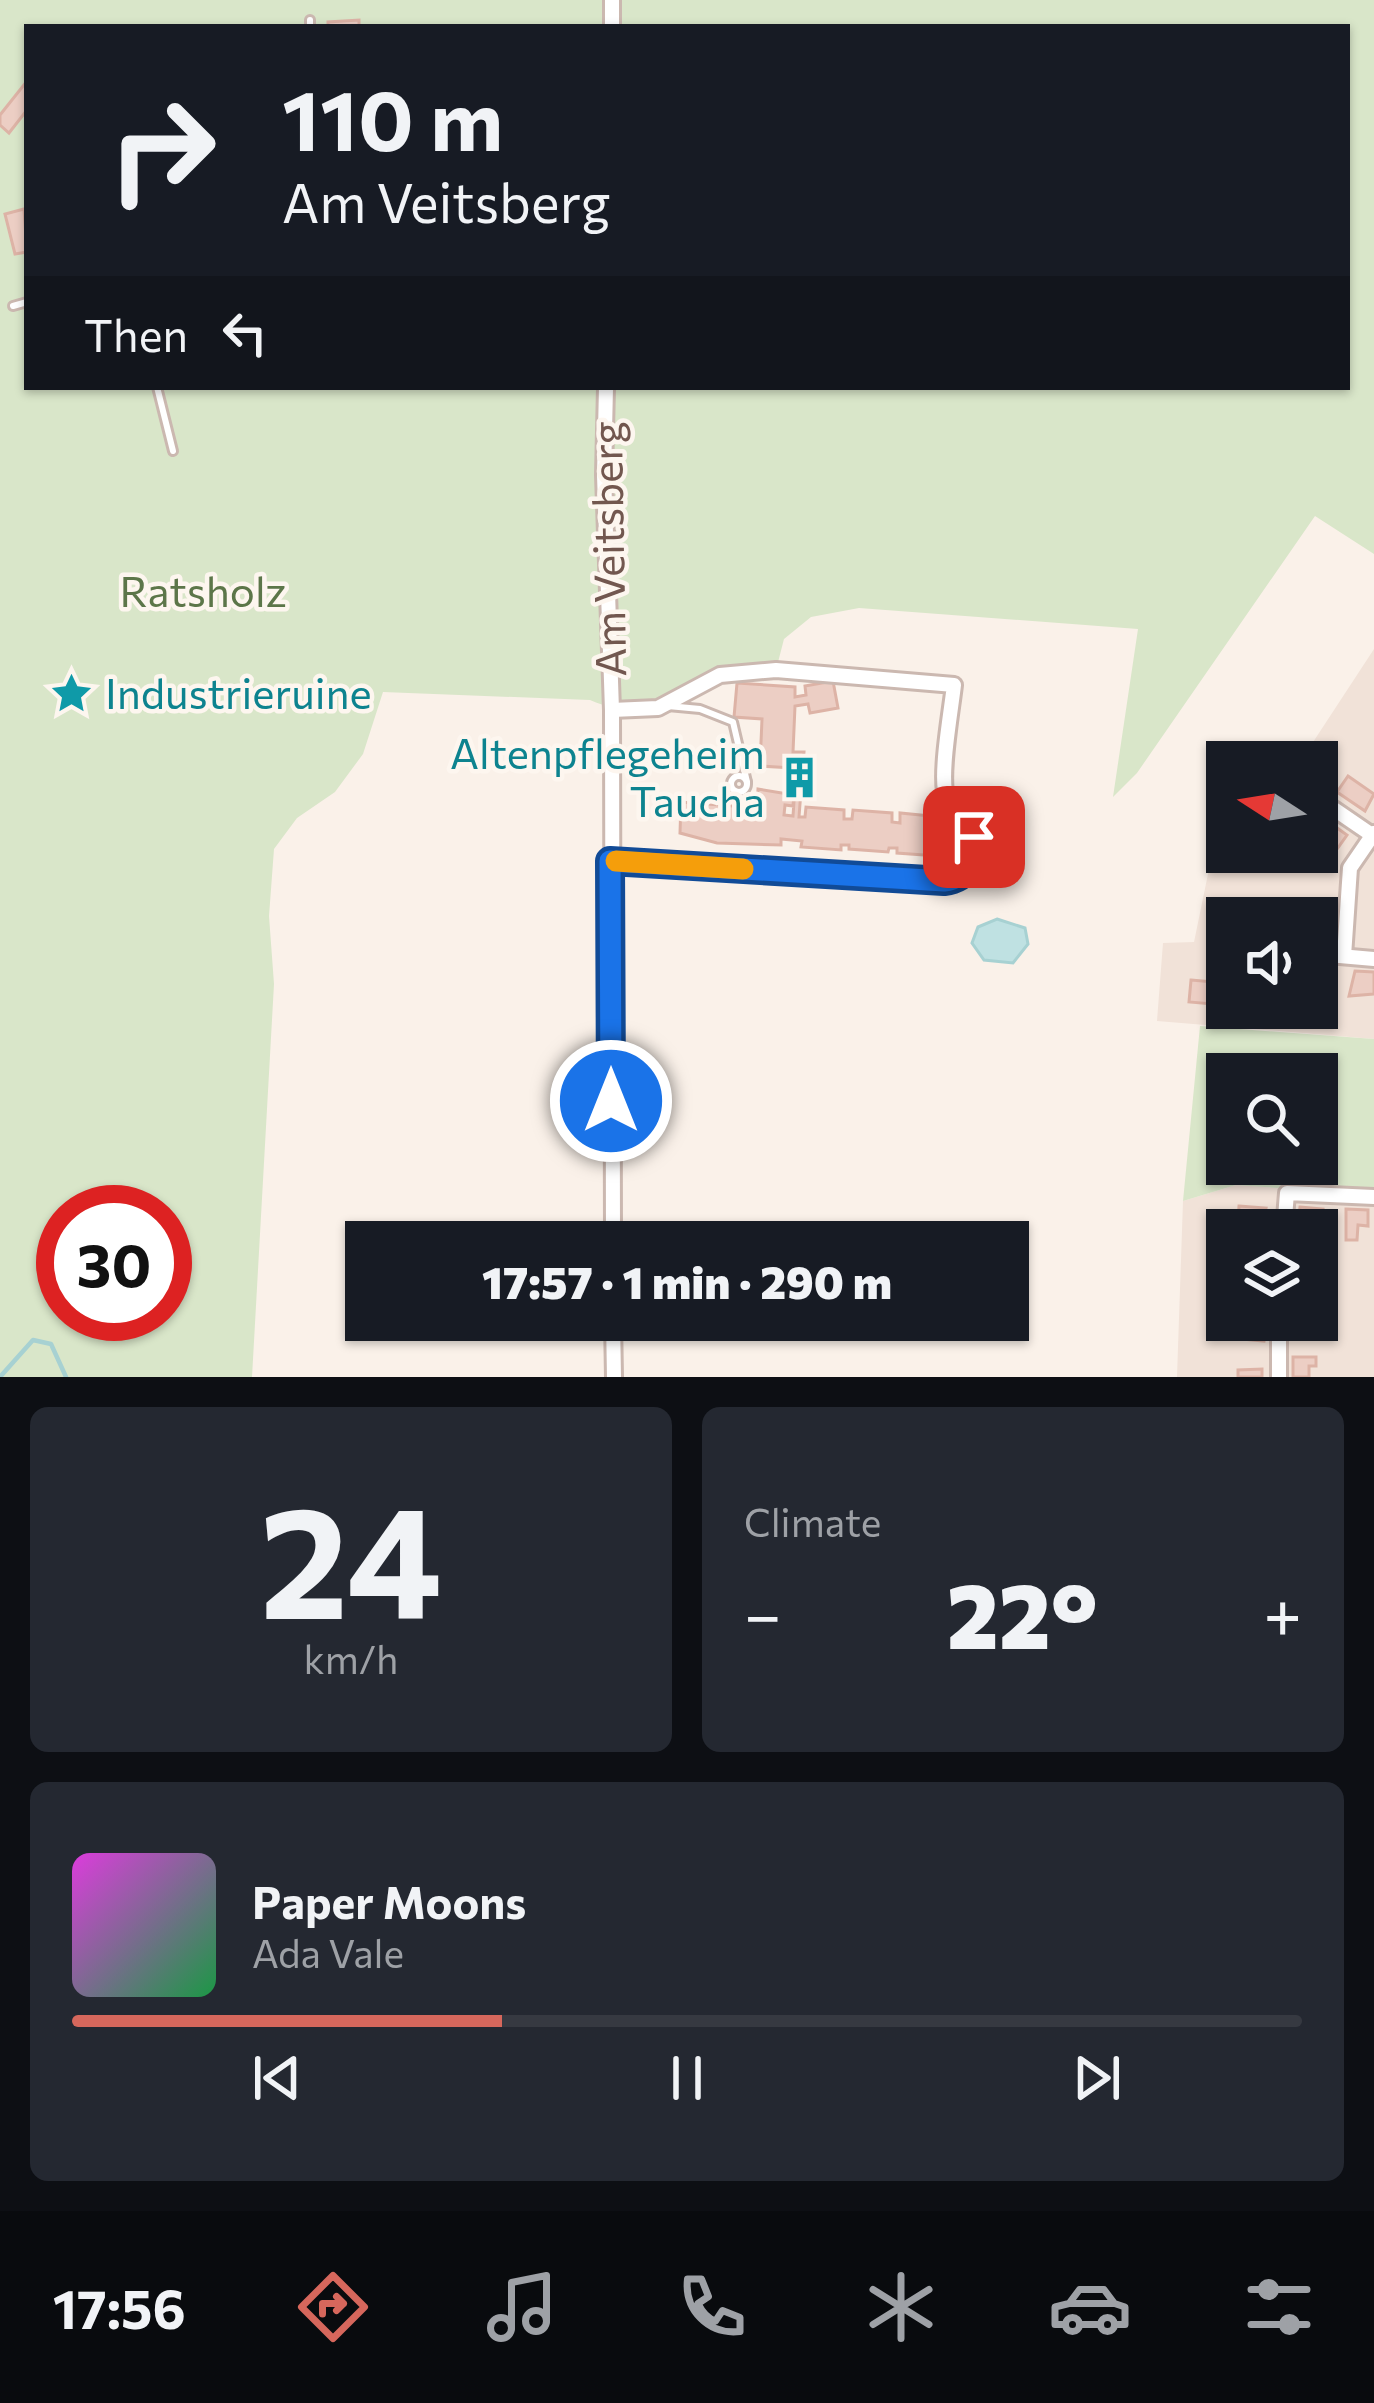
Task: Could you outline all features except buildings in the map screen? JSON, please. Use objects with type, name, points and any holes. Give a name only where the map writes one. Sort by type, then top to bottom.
[{"type":"street","name":"Am Veitsberg","points":[[606,390],[613,1221]]},
{"type":"street","name":"Am Veitsberg","points":[[610,861],[944,881],[955,880],[971,861],[974,837],[945,794],[954,685],[776,670],[720,675],[664,706],[612,710]]},
{"type":"street","points":[[1338,812],[1373,834],[1351,868],[1344,956]]},
{"type":"street","points":[[1338,956],[1374,959]]},
{"type":"street","points":[[1286,1209],[1287,1193],[1374,1198]]},
{"type":"street","points":[[613,1341],[614,1377]]},
{"type":"street","points":[[1279,1341],[1279,1377]]},
{"type":"lane","points":[[13,306],[24,303]]},
{"type":"lane","points":[[158,390],[173,451]]},
{"type":"lane","points":[[664,706],[700,709],[733,722],[747,782]]},
{"type":"shaded area","points":[[1374,649],[1374,1039],[1253,1029],[1338,1029],[1338,897],[1206,897],[1206,1025],[1157,1021],[1163,943],[1194,942],[1208,873],[1338,873],[1338,741],[1314,741]]},
{"type":"shaded area","points":[[1236,1185],[1374,1195],[1374,1377],[1177,1377],[1183,1201]]},
{"type":"green space","name":"Ratsholz","points":[[0,0],[1374,0],[1374,554],[1315,516],[1137,773],[1113,797],[1138,629],[859,608],[811,617],[784,639],[776,670],[724,675],[643,709],[590,700],[383,692],[363,754],[335,792],[297,818],[274,849],[269,916],[274,984],[252,1377],[0,1377]]},
{"type":"green space","points":[[1200,1026],[1374,1039],[1374,1195],[1236,1185],[1183,1201]]},
{"type":"water","points":[[997,919],[1025,928],[1028,944],[1013,963],[984,960],[972,943],[978,927]]},
{"type":"waterway","points":[[0,1377],[33,1340],[51,1344],[66,1377]]},
{"type":"slow traffic","points":[[616,861],[743,869]]},
{"type":"place","name":"Industrieruine","points":[[71,694]]},
{"type":"place","name":"Altenpflegeheim Taucha","points":[[799,778]]},
{"type":"route","points":[[611,1101],[610,861],[944,881],[955,880],[966,871],[974,837]]}]
